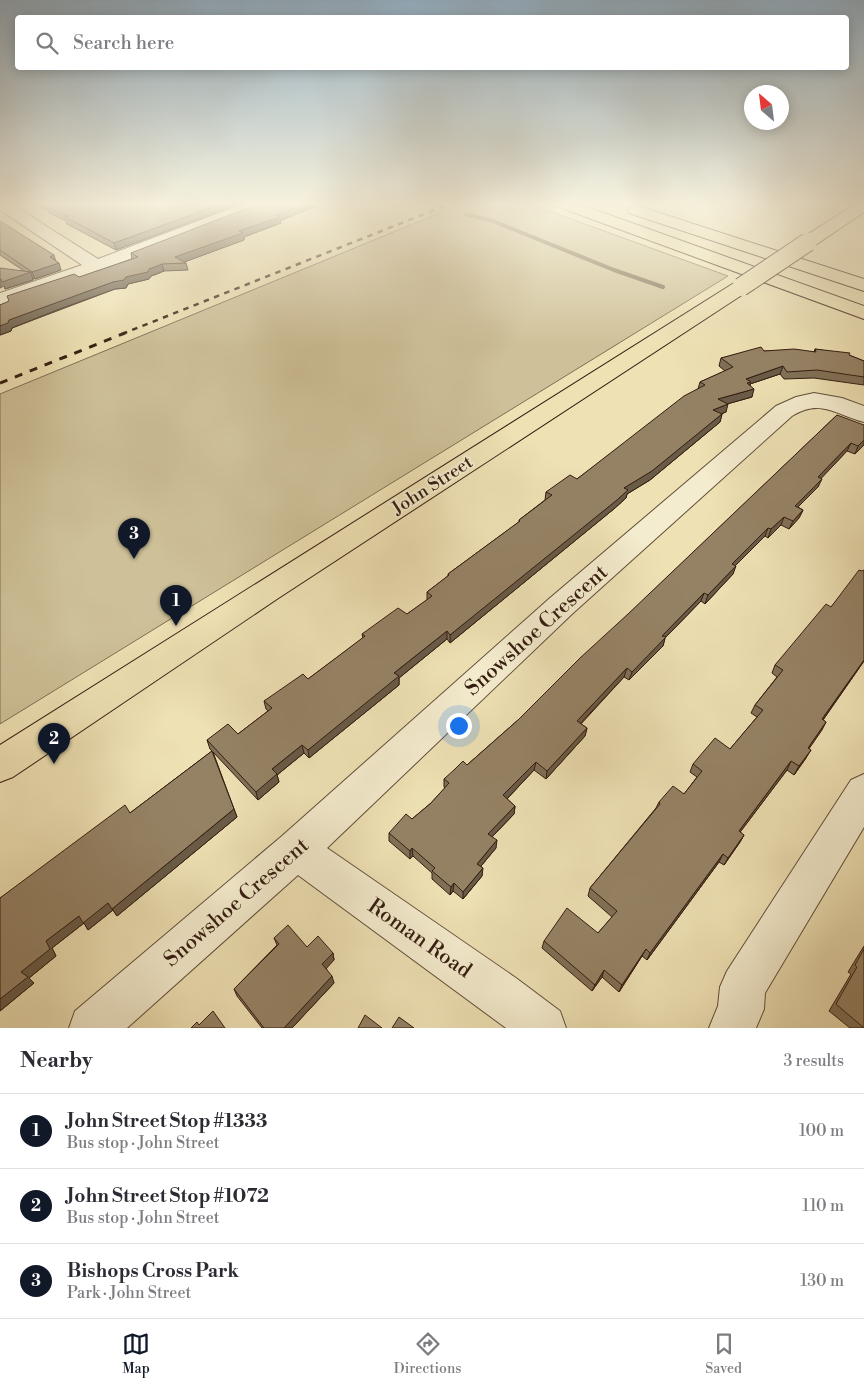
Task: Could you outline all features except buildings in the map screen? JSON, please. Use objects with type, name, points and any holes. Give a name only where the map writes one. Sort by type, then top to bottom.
[{"type":"main road","points":[[695,251],[864,313]]},
{"type":"main road","points":[[760,251],[864,285]]},
{"type":"main road","name":"John Street","points":[[0,765],[290,576],[741,288],[795,251]]},
{"type":"street","points":[[73,251],[96,266]]},
{"type":"street","points":[[0,299],[134,251]]},
{"type":"street","name":"Snowshoe Crescent","points":[[92,1028],[296,850],[561,606],[788,408],[808,399],[842,406],[864,415]]},
{"type":"street","points":[[732,1028],[740,1009],[742,987],[864,792]]},
{"type":"street","name":"Roman Road","points":[[296,850],[500,994],[543,1028]]},
{"type":"shaded area","points":[[347,251],[659,251],[728,276],[0,724],[0,394]]},
{"type":"waterway","points":[[567,251],[663,287]]},
{"type":"railway","points":[[122,334],[331,251]]},
{"type":"railway","points":[[0,383],[125,333]]},
{"type":"place","name":"Bishops Cross Park","points":[[134,559]]},
{"type":"place","name":"John Street Stop #1333","points":[[176,626]]},
{"type":"place","name":"John Street Stop #1072","points":[[54,764]]}]
